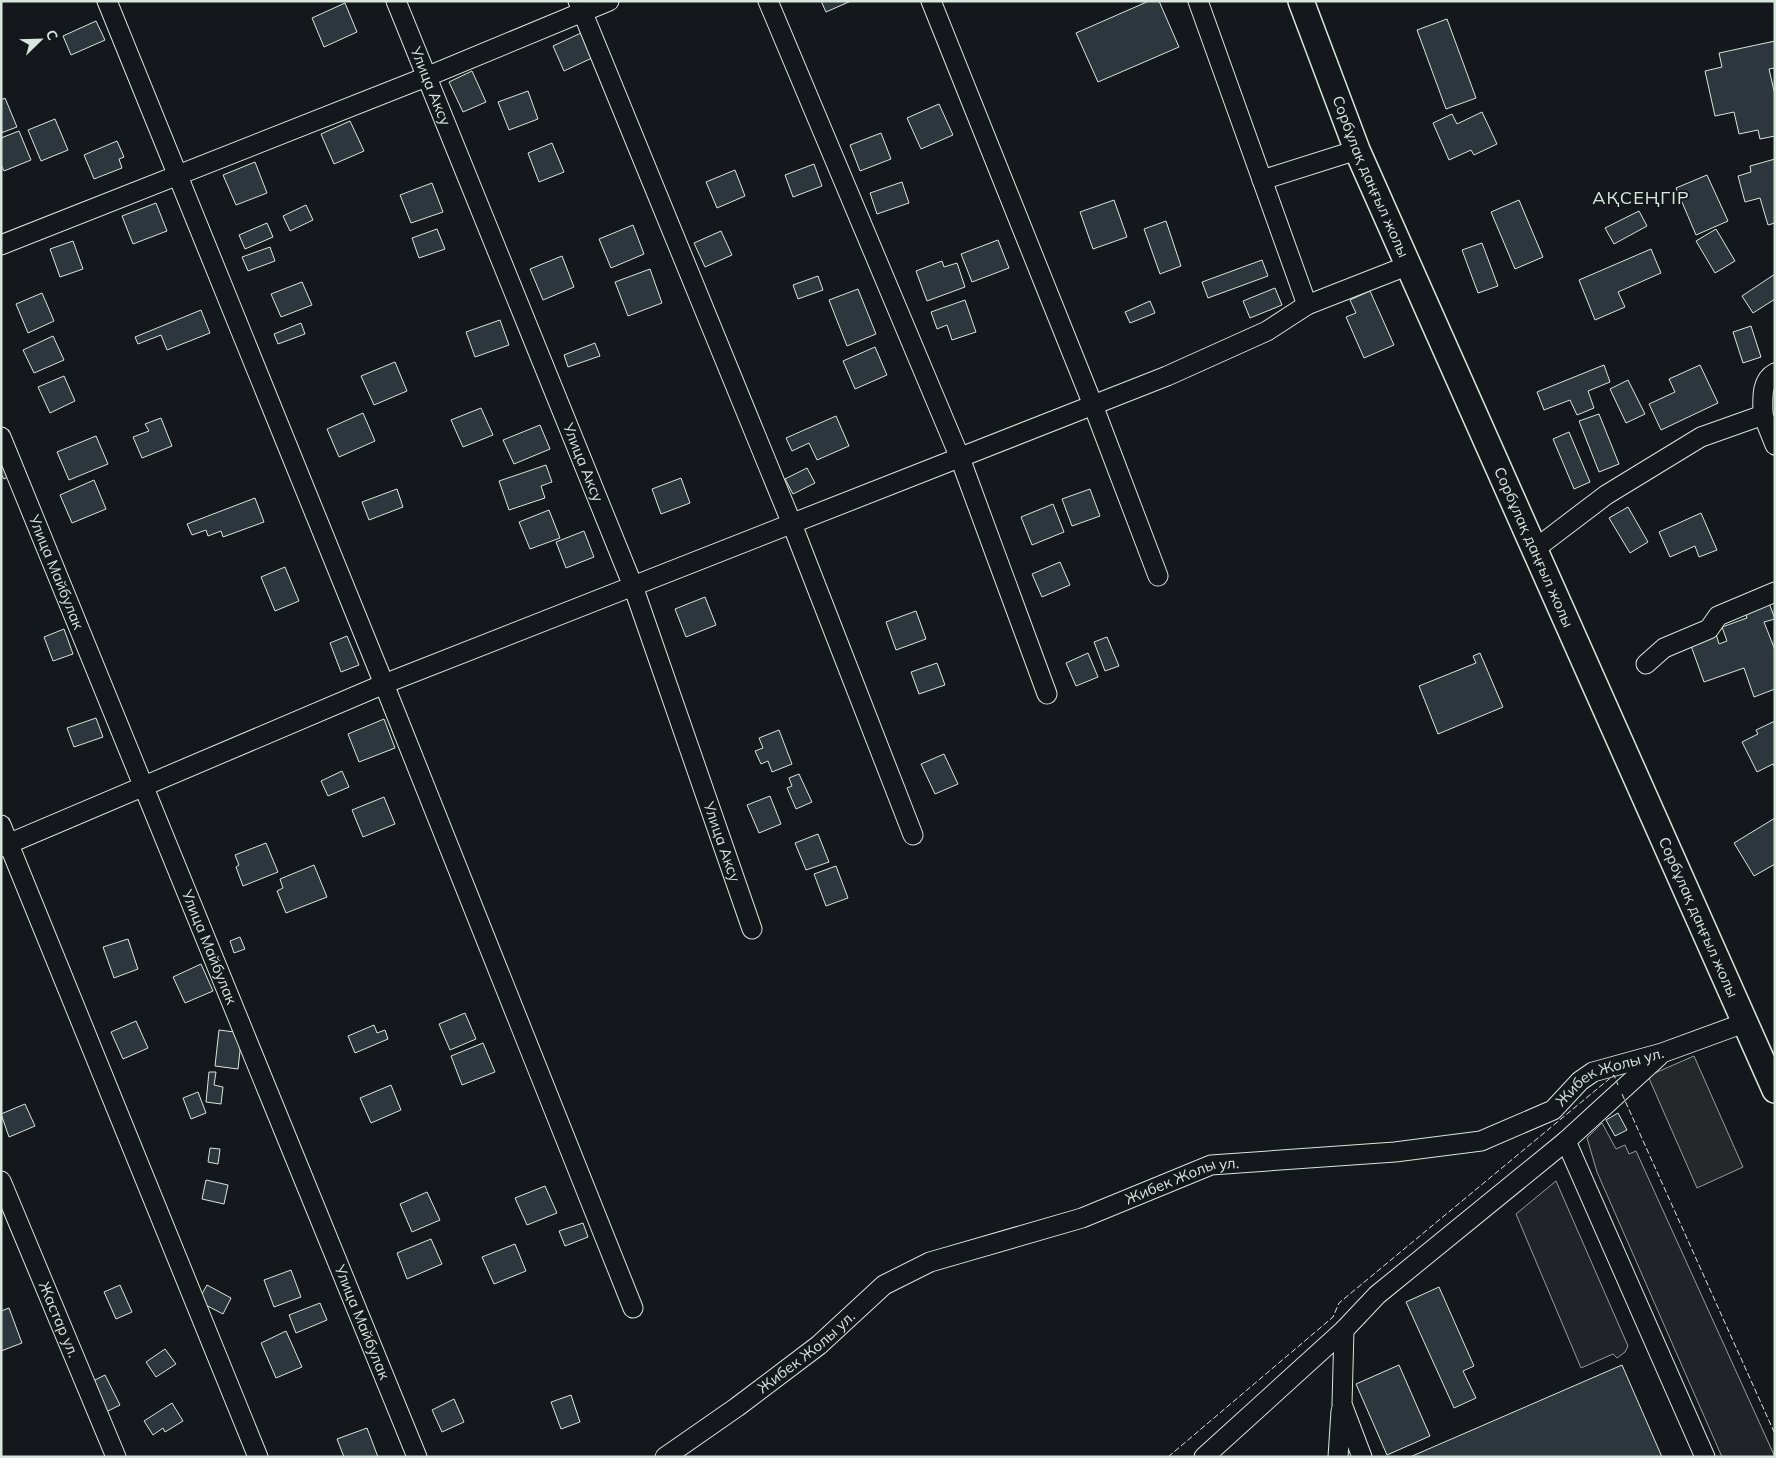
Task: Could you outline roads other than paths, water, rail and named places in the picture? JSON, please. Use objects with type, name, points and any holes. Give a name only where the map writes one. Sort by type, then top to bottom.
[{"type":"main road","name":"Сорбұлақ даңғыл жолы","points":[[1301,1],[1357,150],[1775,1090]]},
{"type":"street","points":[[108,1],[384,684],[633,1308]]},
{"type":"street","name":"Улица Аксу","points":[[396,1],[633,586],[752,929]]},
{"type":"street","points":[[1,245],[426,77],[580,7],[608,1]]},
{"type":"street","points":[[768,1],[960,458],[1047,694]]},
{"type":"street","points":[[931,1],[1093,405],[1158,576]]},
{"type":"street","points":[[1198,1],[1306,305]]},
{"type":"street","points":[[580,7],[792,524],[913,835]]},
{"type":"street","points":[[1262,180],[1357,150]]},
{"type":"street","points":[[5,845],[384,684],[1167,376],[1267,331],[1306,305],[1409,265]]},
{"type":"street","points":[[1775,373],[1771,375],[1762,392],[1764,414],[1775,445]]},
{"type":"street","points":[[1535,549],[1606,495],[1701,437],[1764,414]]},
{"type":"street","name":"Улица Майбулак","points":[[1,437],[145,786],[417,1457]]},
{"type":"street","points":[[1646,664],[1664,648],[1709,629],[1718,616],[1775,592]]},
{"type":"street","points":[[1,825],[5,845],[258,1457]]},
{"type":"street","name":"Жибек Жолы ул.","points":[[665,1457],[737,1407],[819,1345],[884,1285],[930,1262],[1082,1218],[1210,1165],[1395,1152],[1482,1141],[1553,1110],[1580,1081],[1593,1072],[1662,1053],[1744,1023]]},
{"type":"street","points":[[1204,1457],[1344,1330],[1378,1295],[1566,1141],[1662,1053]]},
{"type":"street","points":[[1566,1141],[1705,1457]]},
{"type":"street","name":"Жастар ул.","points":[[1,1181],[116,1457]]},
{"type":"street","points":[[1338,1457],[1344,1330]]},
{"type":"street","points":[[1342,1404],[1362,1457]]},
{"type":"district","name":"АҚСЕҢГІР","points":[[1641,198]]}]
